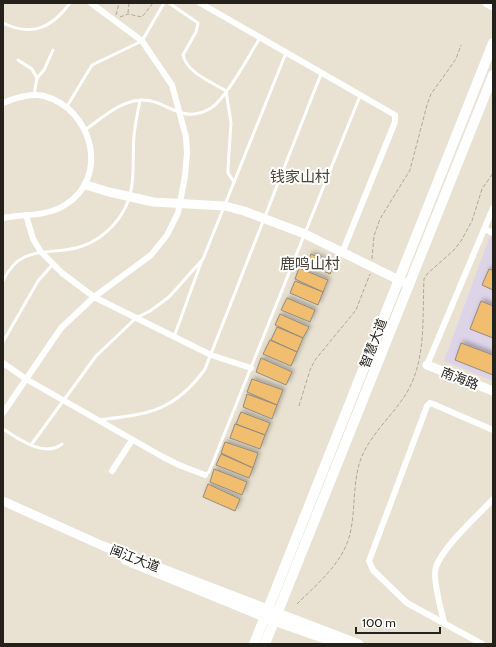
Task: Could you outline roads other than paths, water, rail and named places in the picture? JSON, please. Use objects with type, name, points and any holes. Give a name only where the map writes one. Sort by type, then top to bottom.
[{"type":"main road","name":"智慧大道","points":[[265,644],[271,615],[398,281],[493,43]]},
{"type":"main road","name":"智慧大道","points":[[254,644],[271,615],[408,285],[493,75]]},
{"type":"street","points":[[3,413],[61,328],[94,297],[151,255],[171,229],[178,213],[185,176],[187,153],[186,137],[181,114],[169,80],[142,41],[115,19],[91,3]]},
{"type":"street","points":[[200,3],[321,74],[390,111],[396,118],[342,253]]},
{"type":"street","points":[[487,3],[493,6]]},
{"type":"street","points":[[3,103],[22,96],[34,95],[44,96],[54,100],[77,118],[86,130],[92,152],[92,160],[86,185],[65,205],[41,214],[3,218]]},
{"type":"street","points":[[86,185],[153,202],[225,206],[244,211],[305,234],[408,285]]},
{"type":"street","points":[[427,365],[493,208]]},
{"type":"street","points":[[26,216],[33,239],[41,252],[53,264],[94,297],[211,355],[251,368]]},
{"type":"street","points":[[484,230],[493,233]]},
{"type":"street","points":[[3,363],[26,379],[132,440],[179,465],[205,474]]},
{"type":"street","name":"南海路","points":[[427,365],[493,391]]},
{"type":"street","points":[[482,644],[407,603],[373,570],[369,561],[427,406],[430,403],[433,404],[493,430]]},
{"type":"street","points":[[112,471],[132,440]]},
{"type":"street","points":[[444,622],[437,590],[436,568],[447,548],[493,499]]},
{"type":"street","name":"闽江大道","points":[[3,501],[103,546],[271,615]]},
{"type":"street","name":"闽江大道","points":[[3,506],[80,542],[271,615]]},
{"type":"street","points":[[271,615],[339,644]]},
{"type":"street","points":[[271,615],[359,644]]},
{"type":"lane","points":[[3,23],[19,29],[40,29],[53,22],[70,3]]},
{"type":"lane","points":[[66,108],[92,65],[142,41],[164,3]]},
{"type":"lane","points":[[169,3],[198,23],[196,32],[183,56],[184,61],[201,76],[226,91]]},
{"type":"lane","points":[[86,130],[121,106],[140,100],[156,102],[181,114],[195,114],[211,108],[221,99],[260,38]]},
{"type":"lane","points":[[34,95],[37,78],[44,70],[54,50]]},
{"type":"lane","points":[[174,337],[203,259],[286,53]]},
{"type":"lane","points":[[18,60],[32,69],[37,78]]},
{"type":"lane","points":[[98,420],[145,413],[178,399],[195,382],[205,369],[321,74]]},
{"type":"lane","points":[[226,91],[230,123],[228,173],[234,182]]},
{"type":"lane","points":[[205,474],[209,472],[360,96]]},
{"type":"lane","points":[[3,281],[9,271],[20,260],[35,252],[77,248],[104,235],[122,213],[129,197],[136,120],[140,100]]},
{"type":"lane","points":[[31,445],[96,356],[136,318],[150,311],[169,297],[203,259]]},
{"type":"lane","points":[[3,342],[38,281],[53,264]]},
{"type":"lane","points":[[3,429],[37,448],[52,450],[62,444]]},
{"type":"district","name":"钱家山村","points":[[300,177]]},
{"type":"district","name":"鹿鸣山村","points":[[310,264]]}]
